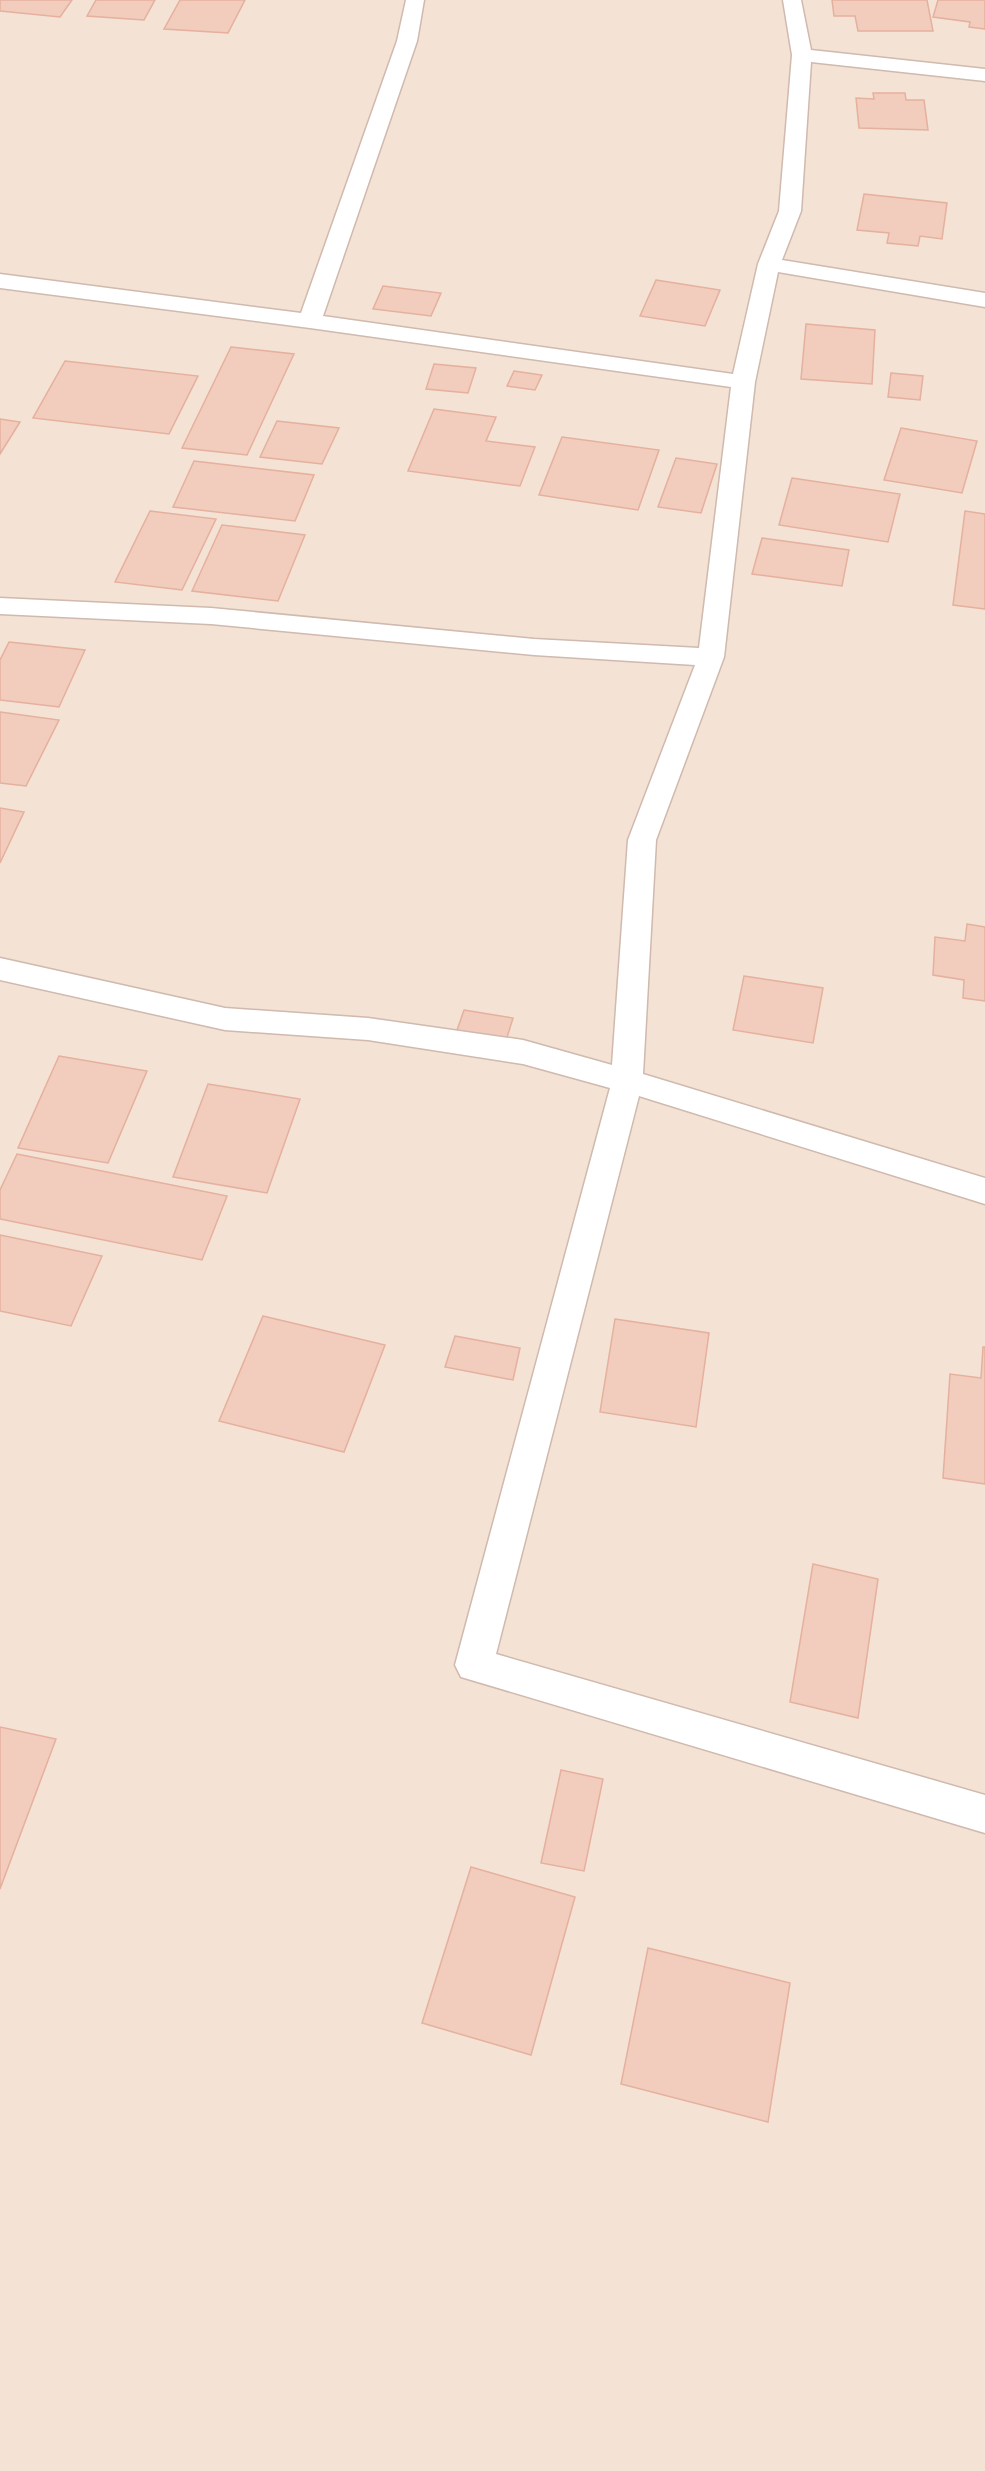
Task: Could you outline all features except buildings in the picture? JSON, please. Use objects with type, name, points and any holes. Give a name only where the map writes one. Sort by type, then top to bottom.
[{"type":"street","points":[[310,321],[407,41],[415,0]]},
{"type":"street","points":[[792,0],[802,55],[790,211],[769,264],[743,382],[711,657],[642,840],[627,1082],[474,1665],[985,1814]]},
{"type":"street","points":[[802,55],[985,75]]},
{"type":"street","points":[[769,264],[985,300]]},
{"type":"street","points":[[0,281],[310,321],[743,382]]},
{"type":"street","points":[[0,606],[211,616],[534,647],[711,657]]},
{"type":"street","points":[[0,969],[225,1019],[368,1029],[523,1052],[985,1191]]},
{"type":"shaded area","points":[[0,0],[985,0],[985,2471],[0,2471]]}]
